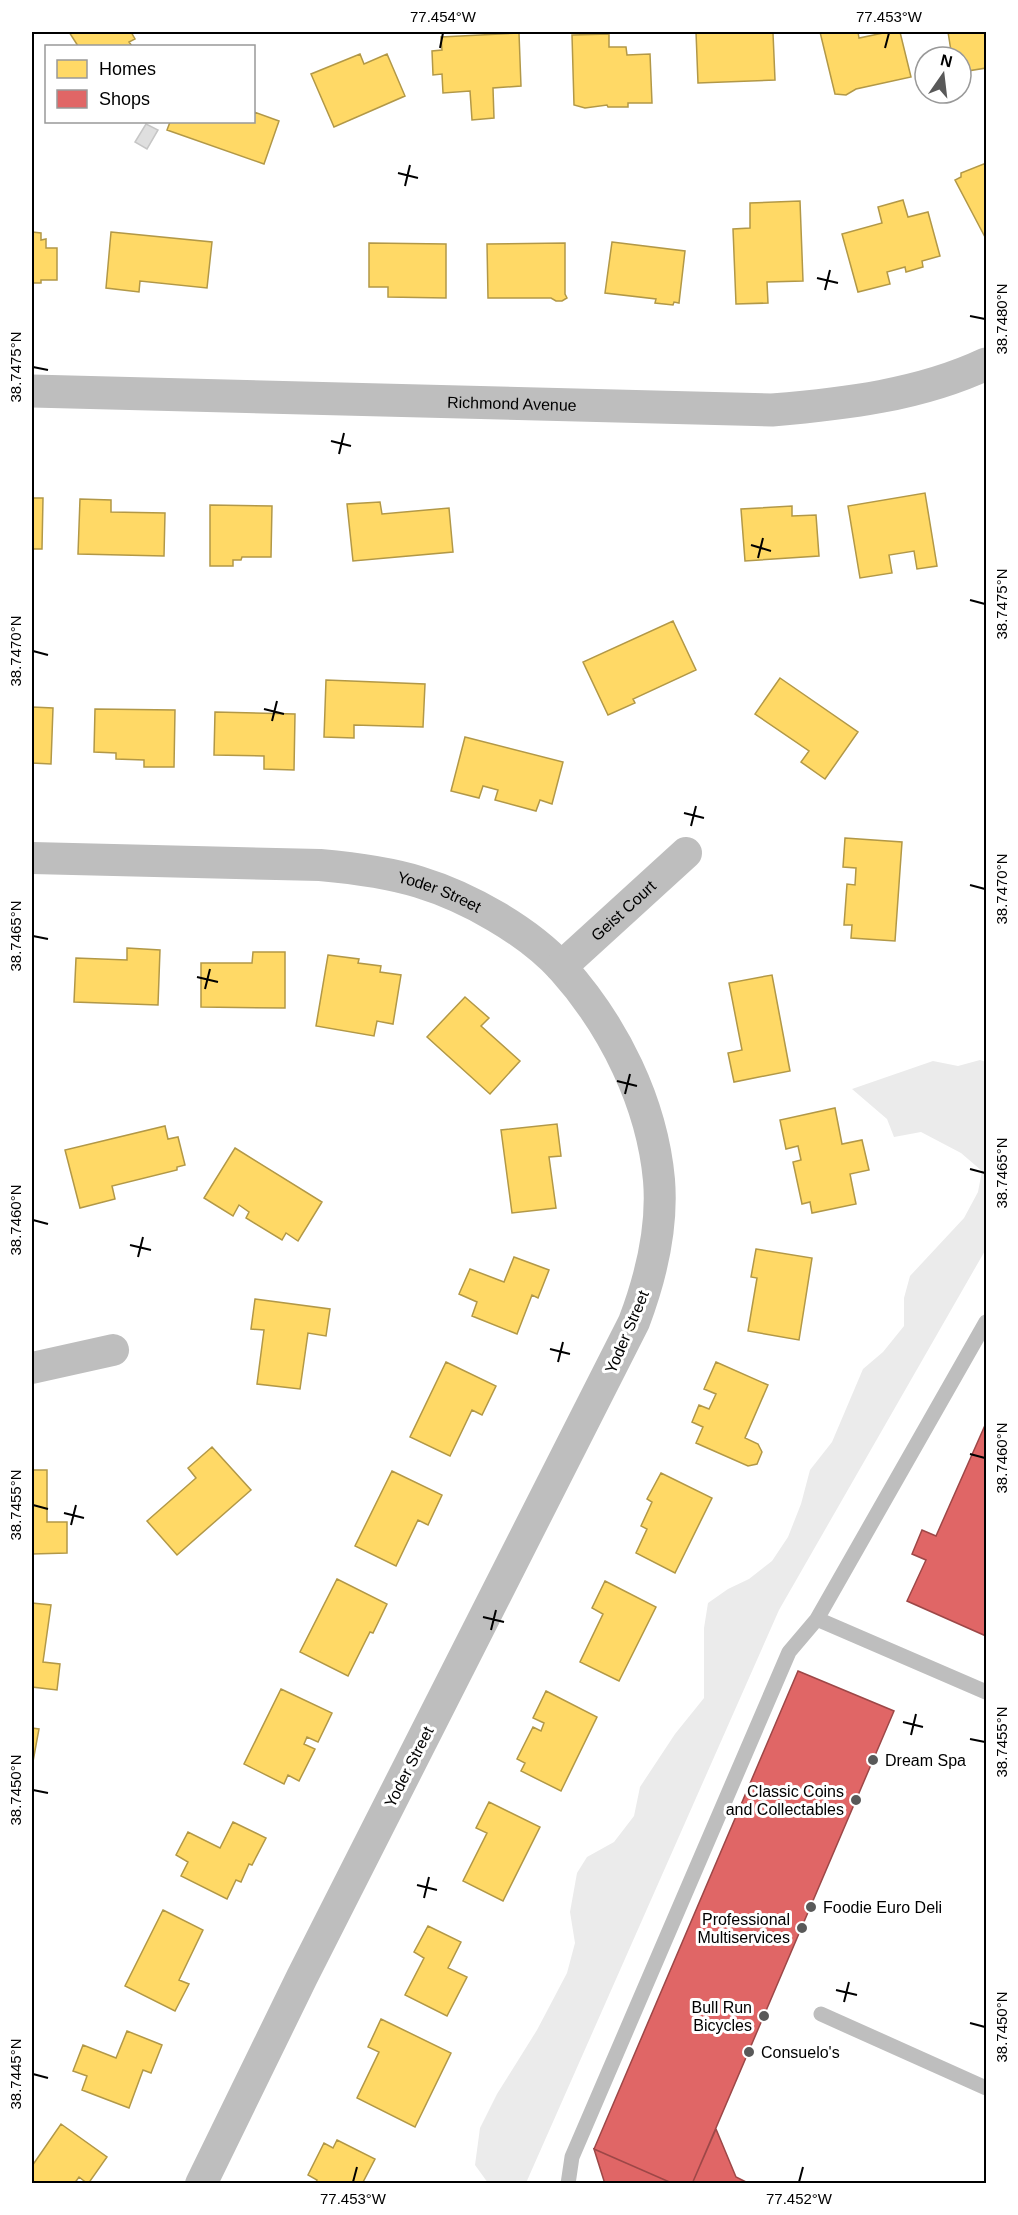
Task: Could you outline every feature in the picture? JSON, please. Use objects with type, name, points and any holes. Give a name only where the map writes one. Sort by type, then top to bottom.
[{"type":"street","name":"Richmond Avenue","points":[[32,391],[772,410],[842,404],[910,390],[987,364]]},
{"type":"street","name":"Geist Court","points":[[561,967],[686,853]]},
{"type":"street","name":"Yoder Street","points":[[32,858],[320,864],[388,874],[451,894],[495,917],[536,945],[561,967],[584,996],[616,1046],[639,1093],[653,1143],[659,1182],[657,1239],[648,1281],[622,1349],[302,1977],[201,2184]]},
{"type":"street","points":[[32,1368],[113,1350]]},
{"type":"lane","points":[[568,2184],[572,2157],[789,1652],[817,1619],[987,1322]]},
{"type":"lane","points":[[817,1619],[987,1692]]},
{"type":"lane","points":[[821,2014],[987,2088]]},
{"type":"shaded area","points":[[980,1060],[986,1062],[986,1249],[779,1610],[526,2183],[488,2183],[475,2165],[480,2128],[497,2094],[537,2030],[567,1973],[575,1943],[570,1912],[577,1873],[587,1857],[614,1842],[634,1816],[640,1787],[675,1734],[704,1698],[704,1628],[708,1603],[728,1589],[749,1579],[772,1561],[788,1537],[801,1504],[810,1470],[832,1442],[863,1369],[883,1352],[904,1326],[904,1298],[910,1276],[964,1218],[978,1192],[982,1171],[961,1153],[921,1132],[894,1137],[887,1119],[852,1089],[933,1061],[958,1066]]},
{"type":"building: Homes","points":[[69,32],[131,32],[135,39],[129,42],[131,45],[77,45]]},
{"type":"building: Homes","points":[[696,32],[773,33],[775,80],[698,83]]},
{"type":"building: Homes","points":[[820,32],[858,32],[859,38],[900,32],[911,77],[856,89],[846,95],[835,94]]},
{"type":"building: Homes","points":[[948,32],[986,32],[986,68],[973,70],[973,45],[950,45]]},
{"type":"building: Homes","points":[[519,33],[521,86],[493,88],[494,118],[472,120],[470,91],[443,93],[442,74],[433,75],[432,51],[442,50],[441,37]]},
{"type":"building: Homes","points":[[609,34],[609,47],[626,47],[627,55],[650,54],[652,103],[628,103],[628,107],[608,107],[607,105],[585,108],[574,105],[572,35]]},
{"type":"building: Homes","points":[[360,54],[364,64],[387,54],[405,96],[334,127],[311,74]]},
{"type":"building: Homes","points":[[255,112],[279,121],[264,164],[167,130],[170,123],[255,123]]},
{"type":"building: Homes","points":[[986,163],[986,239],[955,180],[961,177],[961,173]]},
{"type":"building: Homes","points":[[903,200],[908,217],[928,212],[940,256],[922,261],[923,267],[906,272],[905,267],[887,272],[890,284],[858,292],[842,234],[882,223],[878,207]]},
{"type":"building: Homes","points":[[800,201],[803,281],[767,282],[768,303],[736,304],[733,229],[750,228],[750,203]]},
{"type":"building: Homes","points":[[32,232],[41,233],[41,240],[46,239],[46,248],[57,248],[57,280],[41,280],[41,283],[32,283]]},
{"type":"building: Homes","points":[[111,232],[212,242],[207,288],[140,281],[139,292],[106,288]]},
{"type":"building: Homes","points":[[612,242],[685,251],[679,303],[674,302],[673,305],[655,303],[656,299],[605,293]]},
{"type":"building: Homes","points":[[369,243],[446,244],[446,298],[388,297],[388,287],[369,287]]},
{"type":"building: Homes","points":[[565,243],[565,294],[567,298],[556,301],[551,298],[488,298],[487,244]]},
{"type":"building: Homes","points":[[925,493],[937,566],[917,569],[914,551],[889,555],[892,573],[860,578],[848,506]]},
{"type":"building: Homes","points":[[32,498],[43,498],[42,549],[32,549]]},
{"type":"building: Homes","points":[[80,499],[111,500],[111,512],[165,513],[164,556],[78,554]]},
{"type":"building: Homes","points":[[380,502],[382,514],[449,508],[453,552],[353,561],[347,504]]},
{"type":"building: Homes","points":[[210,505],[272,506],[271,557],[242,557],[241,560],[233,560],[233,566],[210,566]]},
{"type":"building: Homes","points":[[792,506],[792,516],[816,515],[819,556],[745,561],[741,509]]},
{"type":"building: Homes","points":[[673,621],[696,670],[633,699],[635,703],[608,715],[583,662]]},
{"type":"building: Homes","points":[[780,678],[858,732],[825,779],[801,762],[809,751],[755,714]]},
{"type":"building: Homes","points":[[326,680],[425,684],[423,727],[354,725],[354,738],[324,737]]},
{"type":"building: Homes","points":[[32,707],[53,708],[51,764],[32,763]]},
{"type":"building: Homes","points":[[95,709],[175,710],[174,767],[144,767],[144,760],[116,759],[116,753],[94,752]]},
{"type":"building: Homes","points":[[215,712],[295,714],[294,770],[264,769],[264,756],[214,755]]},
{"type":"building: Homes","points":[[465,737],[563,762],[552,804],[540,800],[536,811],[495,800],[498,790],[483,786],[479,798],[451,791]]},
{"type":"building: Homes","points":[[845,838],[902,842],[895,941],[851,938],[852,925],[844,925],[847,884],[855,885],[856,868],[843,867]]},
{"type":"building: Homes","points":[[33,946],[33,1003],[32,1003]]},
{"type":"building: Homes","points":[[127,948],[160,950],[158,1005],[74,1002],[76,958],[127,960]]},
{"type":"building: Homes","points":[[253,952],[285,952],[285,1008],[201,1007],[201,963],[252,963]]},
{"type":"building: Homes","points":[[328,955],[359,959],[358,963],[381,966],[380,972],[401,975],[393,1024],[377,1021],[374,1036],[316,1026]]},
{"type":"building: Homes","points":[[772,975],[790,1071],[734,1082],[728,1053],[742,1050],[729,983]]},
{"type":"building: Homes","points":[[465,997],[489,1018],[481,1026],[520,1061],[490,1094],[427,1037]]},
{"type":"building: Homes","points":[[835,1108],[842,1144],[862,1140],[869,1170],[850,1174],[856,1204],[812,1213],[810,1202],[802,1204],[793,1162],[801,1160],[798,1146],[786,1149],[780,1120]]},
{"type":"building: Homes","points":[[557,1124],[561,1156],[549,1157],[556,1208],[512,1213],[501,1130]]},
{"type":"building: Homes","points":[[165,1126],[168,1139],[178,1137],[185,1165],[177,1167],[177,1170],[112,1186],[115,1199],[80,1208],[65,1150]]},
{"type":"building: Homes","points":[[235,1148],[322,1202],[298,1241],[286,1233],[282,1240],[246,1218],[249,1212],[239,1205],[233,1216],[204,1198]]},
{"type":"building: Homes","points":[[756,1249],[812,1258],[799,1340],[748,1331],[757,1278],[751,1277]]},
{"type":"building: Homes","points":[[514,1257],[549,1270],[538,1298],[532,1295],[517,1334],[472,1316],[477,1302],[459,1294],[470,1269],[504,1282]]},
{"type":"building: Homes","points":[[255,1299],[330,1309],[326,1336],[308,1333],[300,1389],[257,1384],[264,1330],[251,1329]]},
{"type":"building: Homes","points":[[446,1362],[496,1386],[482,1415],[472,1410],[450,1456],[410,1437]]},
{"type":"building: Homes","points":[[716,1362],[768,1385],[745,1438],[758,1444],[762,1452],[757,1464],[748,1466],[696,1443],[703,1427],[692,1422],[699,1405],[709,1409],[716,1394],[704,1389]]},
{"type":"building: Homes","points":[[212,1447],[251,1490],[177,1555],[147,1521],[196,1478],[188,1468]]},
{"type":"building: Homes","points":[[32,1470],[47,1470],[47,1522],[67,1522],[67,1553],[32,1554]]},
{"type":"building: Homes","points":[[392,1471],[442,1495],[428,1525],[418,1520],[396,1566],[355,1546]]},
{"type":"building: Homes","points":[[661,1473],[712,1498],[675,1573],[636,1553],[647,1529],[641,1526],[652,1502],[647,1499]]},
{"type":"building: Homes","points":[[337,1579],[387,1604],[348,1676],[300,1652]]},
{"type":"building: Homes","points":[[605,1581],[656,1607],[619,1681],[580,1662],[603,1614],[592,1608]]},
{"type":"building: Homes","points":[[32,1603],[51,1605],[43,1662],[60,1664],[57,1690],[32,1687]]},
{"type":"building: Homes","points":[[281,1689],[332,1713],[318,1742],[307,1737],[304,1744],[315,1749],[299,1781],[288,1775],[284,1784],[244,1764]]},
{"type":"building: Homes","points":[[546,1691],[597,1717],[561,1791],[521,1771],[525,1763],[517,1759],[533,1727],[541,1731],[544,1723],[533,1718]]},
{"type":"building: Homes","points":[[32,1728],[39,1729],[32,1767]]},
{"type":"building: Homes","points":[[489,1802],[540,1827],[503,1901],[463,1881],[487,1833],[476,1828]]},
{"type":"building: Homes","points":[[233,1822],[266,1838],[252,1865],[249,1864],[241,1882],[236,1880],[227,1899],[181,1876],[188,1862],[176,1855],[188,1832],[220,1848]]},
{"type":"building: Homes","points":[[163,1910],[203,1930],[179,1980],[189,1984],[175,2011],[125,1986]]},
{"type":"building: Homes","points":[[428,1926],[461,1942],[448,1968],[467,1977],[447,2016],[405,1995],[424,1958],[414,1952]]},
{"type":"building: Homes","points":[[381,2019],[451,2053],[415,2127],[357,2098],[379,2052],[368,2047]]},
{"type":"building: Homes","points":[[127,2031],[162,2045],[151,2073],[143,2070],[129,2108],[82,2090],[87,2076],[73,2071],[83,2045],[116,2058]]},
{"type":"building: Homes","points":[[61,2124],[107,2157],[88,2184],[79,2177],[74,2184],[32,2184],[32,2166]]},
{"type":"building: Homes","points":[[337,2140],[375,2159],[362,2184],[315,2184],[317,2180],[308,2175],[324,2143],[333,2148]]},
{"type":"building: Shops","points":[[986,1423],[986,1636],[907,1601],[926,1560],[912,1554],[922,1530],[936,1536]]},
{"type":"building: Shops","points":[[798,1671],[894,1711],[692,2184],[674,2184],[594,2149]]},
{"type":"building: Shops","points":[[716,2129],[736,2177],[750,2184],[692,2184]]},
{"type":"building: Shops","points":[[594,2149],[674,2184],[605,2184]]},
{"type":"building: Other","points":[[146,124],[158,130],[147,149],[135,142]]},
{"type":"place","name":"Dream Spa","points":[[873,1760]]},
{"type":"place","name":"Classic Coins and Collectables","points":[[856,1800]]},
{"type":"place","name":"Foodie Euro Deli","points":[[811,1907]]},
{"type":"place","name":"Professional Multiservices","points":[[802,1928]]},
{"type":"place","name":"Bull Run Bicycles","points":[[764,2016]]},
{"type":"place","name":"Consuelo's","points":[[749,2052]]}]
